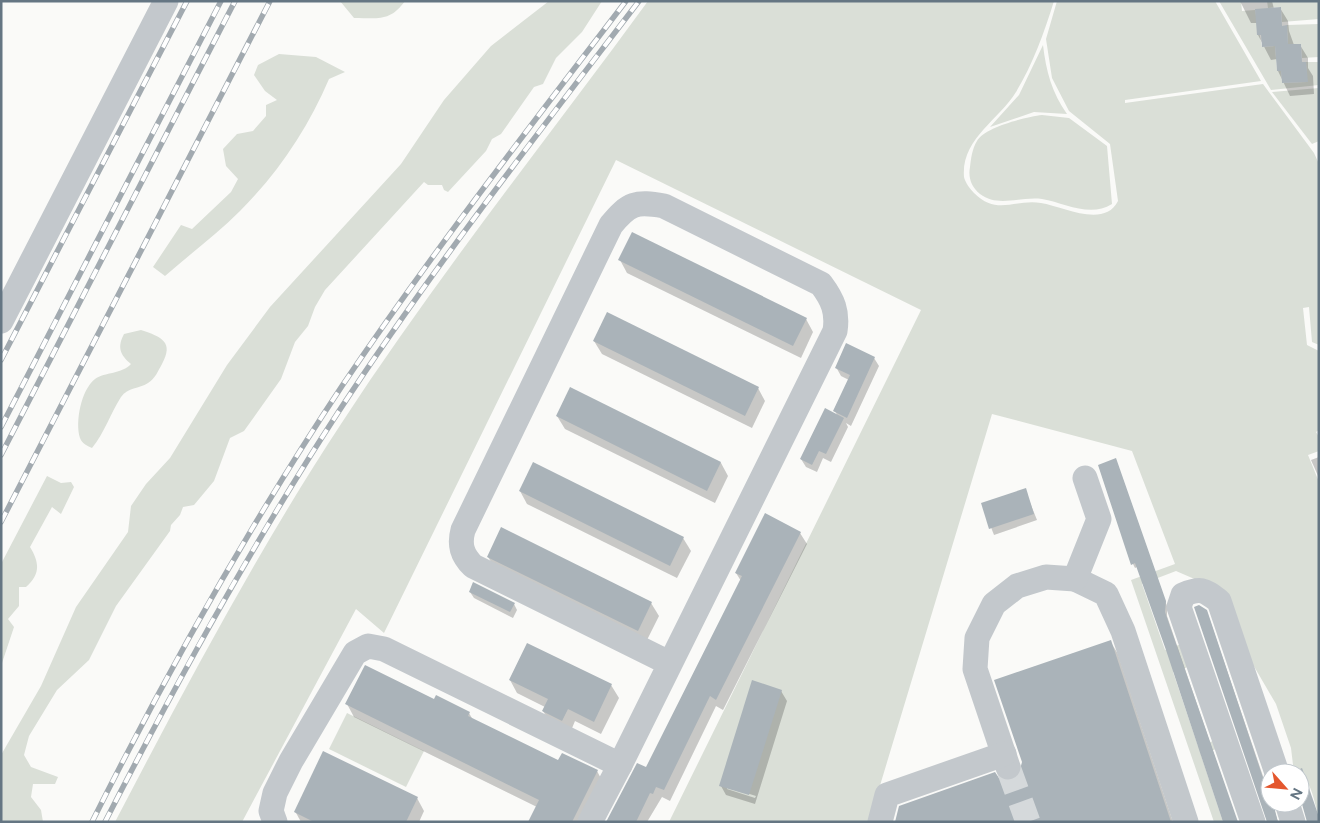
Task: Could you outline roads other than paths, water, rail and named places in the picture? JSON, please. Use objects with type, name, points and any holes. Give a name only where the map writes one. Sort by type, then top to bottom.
[{"type":"lane","points":[[1,321],[166,1]]},
{"type":"lane","points":[[590,822],[835,331],[837,316],[832,299],[821,284],[664,206],[645,203],[625,208],[611,225],[463,530],[460,540],[464,556],[473,566],[669,663]]},
{"type":"lane","points":[[1075,579],[1099,518],[1085,478]]},
{"type":"lane","points":[[880,822],[887,795],[1006,760],[975,669],[976,638],[994,604],[1016,586],[1046,576],[1075,579],[1106,594],[1123,630],[1186,822]]},
{"type":"lane","points":[[1252,822],[1179,607],[1184,595],[1196,590],[1206,592],[1219,601],[1274,763]]},
{"type":"lane","points":[[275,822],[272,802],[291,761],[354,653],[368,646],[384,649],[620,765]]},
{"type":"tunnel","points":[[1008,767],[1028,822]]},
{"type":"railway","points":[[1,360],[187,1]]},
{"type":"railway","points":[[1,427],[221,1]]},
{"type":"railway","points":[[1,455],[235,1]]},
{"type":"railway","points":[[1,522],[270,1]]},
{"type":"railway","points":[[92,822],[120,766],[210,600],[274,492],[342,386],[445,240],[626,1]]},
{"type":"railway","points":[[105,822],[160,717],[246,562],[339,411],[448,254],[639,1]]}]
